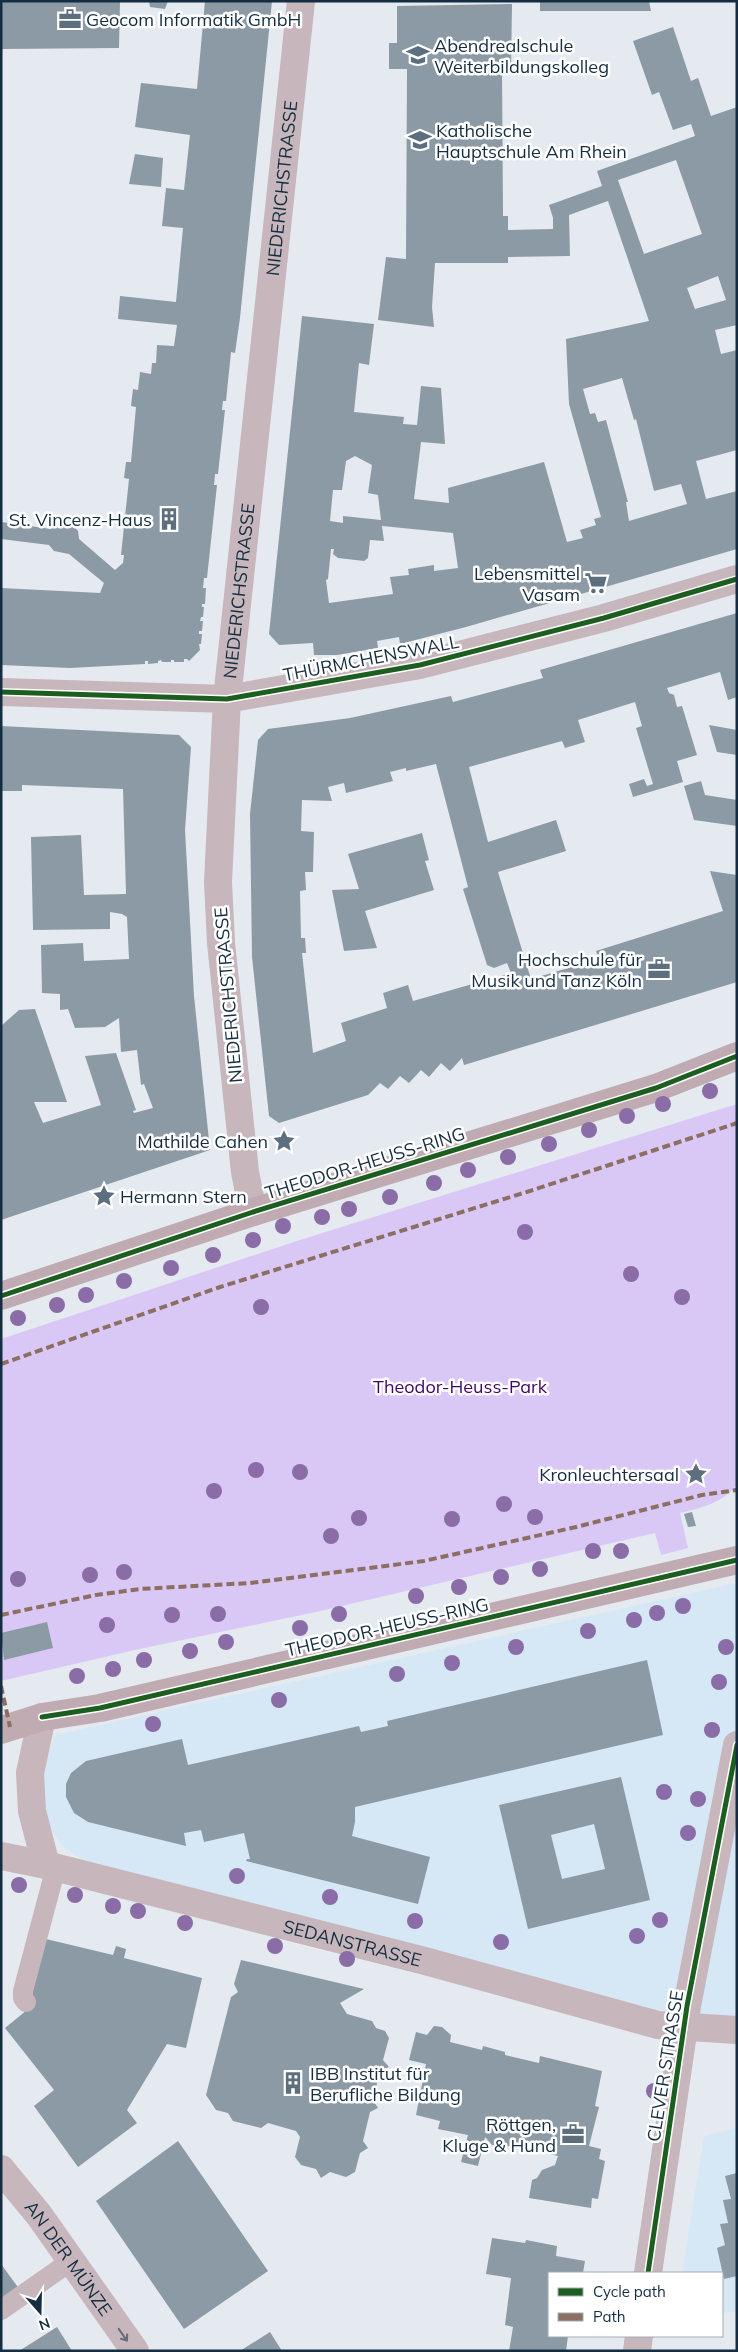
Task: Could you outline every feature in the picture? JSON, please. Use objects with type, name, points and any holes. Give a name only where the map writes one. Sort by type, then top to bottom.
[{"type":"main road","name":"THEODOR-HEUSS-RING","points":[[1,1296],[253,1212],[656,1088],[737,1056]]},
{"type":"main road","name":"THEODOR-HEUSS-RING","points":[[1,1730],[42,1717],[100,1708],[737,1560]]},
{"type":"street","name":"NIEDERICHSTRASSE","points":[[253,1212],[245,1172],[220,943],[218,882],[227,699],[301,1]]},
{"type":"street","name":"THÜRMCHENSWALL","points":[[1,692],[227,699],[420,665],[604,618],[737,579]]},
{"type":"street","points":[[42,1717],[30,1773],[31,1802],[32,1811],[51,1866]]},
{"type":"street","name":"CLEVER STRASSE","points":[[648,2272],[683,2026],[737,1745]]},
{"type":"street","name":"SEDANSTRASSE","points":[[1,1856],[51,1866],[683,2026],[737,2030]]},
{"type":"street","name":"AN DER MÜNZE","points":[[1,2169],[39,2215],[135,2351]]},
{"type":"street","points":[[637,2351],[639,2337]]},
{"type":"lane","points":[[26,2002],[23,1998],[23,1991],[51,1866]]},
{"type":"lane","points":[[1,2310],[71,2262]]},
{"type":"shaded area","points":[[737,1583],[737,2016],[705,2016],[655,2009],[102,1875],[63,1846],[28,1797],[56,1735]]},
{"type":"shaded area","points":[[737,2127],[737,2311],[723,2313],[723,2272],[682,2272],[704,2137]]},
{"type":"green space","name":"Theodor-Heuss-Park","points":[[737,1104],[737,1485],[718,1500],[703,1507],[680,1513],[688,1548],[661,1555],[655,1533],[316,1612],[135,1650],[1,1681],[1,1339],[303,1239]]},
{"type":"building","points":[[1,1],[120,1],[119,48],[1,49]]},
{"type":"building","points":[[149,1],[168,1],[165,9],[150,7]]},
{"type":"building","points":[[205,1],[272,1],[240,318],[235,353],[231,352],[226,401],[223,401],[222,410],[225,410],[218,474],[215,474],[214,485],[217,485],[207,578],[204,578],[203,588],[206,588],[205,604],[202,604],[202,607],[204,607],[203,617],[201,617],[200,621],[203,621],[202,631],[199,631],[199,634],[202,634],[201,644],[199,644],[200,650],[189,661],[184,659],[184,662],[174,662],[174,660],[171,660],[171,662],[162,662],[161,660],[158,663],[148,664],[148,661],[145,661],[145,664],[70,668],[1,665],[1,588],[100,593],[104,583],[69,554],[54,551],[49,545],[1,539],[1,522],[51,529],[56,523],[65,522],[72,524],[78,531],[79,539],[115,570],[123,563],[124,555],[121,555],[129,479],[124,478],[126,462],[131,462],[136,407],[131,406],[133,389],[138,390],[140,372],[151,374],[152,363],[156,363],[157,345],[174,346],[177,325],[118,319],[120,296],[176,302],[183,228],[162,226],[166,188],[184,190],[190,135],[135,127],[141,83],[197,89]]},
{"type":"building","points":[[540,1],[649,1],[651,11],[540,11]]},
{"type":"building","points":[[512,4],[511,69],[502,69],[503,216],[508,216],[508,230],[553,229],[553,218],[549,205],[602,186],[597,171],[695,136],[691,124],[673,130],[659,92],[652,95],[633,41],[673,27],[691,81],[698,78],[711,116],[737,107],[737,325],[715,330],[721,354],[737,350],[737,450],[696,461],[706,499],[737,491],[737,549],[466,627],[400,644],[399,637],[377,641],[378,648],[337,655],[314,655],[313,643],[279,645],[269,634],[302,316],[374,324],[369,365],[359,363],[354,412],[404,417],[403,424],[417,425],[421,386],[441,388],[445,444],[421,442],[414,499],[449,503],[448,488],[544,462],[567,542],[583,538],[580,530],[596,525],[594,519],[601,517],[569,404],[566,339],[649,321],[608,201],[569,215],[570,256],[508,257],[508,263],[435,263],[432,307],[434,327],[378,320],[386,257],[406,259],[407,69],[389,69],[389,43],[397,43],[397,6]],"holes":[[[676,160],[702,234],[644,254],[618,180]],[[718,276],[726,300],[695,309],[687,288]],[[622,378],[634,420],[636,419],[654,491],[681,484],[687,504],[629,521],[626,502],[628,502],[606,420],[598,422],[595,413],[590,414],[583,389]],[[355,456],[372,465],[368,493],[378,495],[381,520],[343,516],[343,523],[330,521],[333,490],[342,490],[346,461]],[[382,526],[453,533],[458,568],[434,571],[434,565],[408,569],[409,575],[390,577],[393,594],[329,603],[326,580],[328,579],[331,549],[334,549],[333,554],[338,558],[364,561],[368,558],[370,540],[384,541]]]},
{"type":"building","points":[[135,154],[163,158],[161,187],[129,184]]},
{"type":"building","points":[[737,613],[737,697],[728,700],[720,672],[667,688],[669,693],[674,695],[677,707],[682,706],[697,755],[677,761],[683,782],[633,797],[629,784],[644,779],[647,786],[653,784],[636,728],[642,726],[635,702],[578,720],[585,742],[565,748],[562,741],[469,767],[488,842],[556,820],[566,851],[498,872],[531,979],[599,959],[596,951],[723,911],[710,871],[737,875],[737,982],[464,1065],[462,1058],[450,1071],[441,1063],[429,1077],[421,1070],[409,1083],[400,1076],[388,1089],[380,1083],[368,1095],[279,1123],[269,1116],[252,957],[250,814],[258,740],[268,729],[350,718],[451,696],[453,702],[543,678],[540,670]],"holes":[[[436,764],[468,887],[463,889],[487,965],[494,968],[507,963],[511,973],[413,1001],[408,985],[383,993],[387,1008],[341,1023],[346,1041],[313,1053],[302,953],[306,953],[305,938],[301,938],[300,891],[306,890],[305,872],[313,872],[314,832],[301,831],[302,800],[332,801],[328,787],[344,783],[346,793],[393,781],[390,772],[406,768],[406,771]]]},
{"type":"building","points":[[709,725],[737,730],[737,755],[717,752]]},
{"type":"building","points":[[1,726],[179,735],[191,747],[185,830],[194,996],[210,1150],[1,1220],[1,1026],[19,1010],[35,1009],[67,1102],[34,1102],[43,1123],[101,1105],[85,1056],[116,1053],[136,1110],[133,1111],[134,1113],[153,1108],[144,1084],[141,1085],[137,1050],[121,1052],[119,1018],[105,1027],[75,1028],[68,1009],[60,1010],[60,994],[42,993],[41,945],[83,943],[84,961],[129,959],[127,917],[110,912],[110,929],[33,930],[31,837],[81,835],[84,895],[126,894],[123,789],[22,785],[22,791],[1,791]]},
{"type":"building","points":[[701,781],[705,795],[737,800],[737,826],[694,820],[684,786]]},
{"type":"building","points":[[422,833],[429,860],[425,861],[434,890],[365,911],[377,948],[344,951],[332,890],[359,889],[348,854]]},
{"type":"building","points":[[692,1512],[696,1526],[688,1527],[684,1514]]},
{"type":"building","points":[[47,1622],[53,1648],[4,1660],[1,1633]]},
{"type":"building","points":[[647,1660],[663,1735],[355,1807],[355,1822],[352,1836],[430,1857],[418,1904],[246,1861],[250,1859],[244,1833],[204,1842],[201,1830],[184,1833],[186,1846],[88,1822],[74,1813],[66,1797],[66,1784],[71,1773],[86,1761],[182,1739],[188,1765],[359,1726],[361,1732],[388,1726],[387,1721]]},
{"type":"building","points":[[621,1777],[650,1900],[528,1929],[499,1805]],"holes":[[[594,1824],[605,1869],[562,1879],[551,1835]]]},
{"type":"building","points":[[46,1939],[113,1955],[116,1946],[126,1949],[124,1958],[202,1978],[186,2048],[167,2044],[127,2110],[137,2123],[78,2167],[34,2106],[54,2090],[5,2028],[27,2010]]},
{"type":"building","name":"IBB Institut für Berufliche Bildung","points":[[241,1960],[364,1989],[340,2003],[347,2014],[372,2021],[376,2028],[385,2031],[389,2038],[383,2060],[389,2067],[380,2071],[373,2100],[378,2108],[370,2112],[363,2141],[368,2148],[360,2153],[355,2172],[346,2177],[330,2172],[321,2178],[316,2169],[301,2165],[295,2157],[300,2137],[296,2131],[268,2123],[261,2128],[233,2121],[228,2113],[216,2110],[206,2095],[231,1997],[238,1992],[234,1984]]},
{"type":"building","points":[[434,2026],[442,2027],[451,2035],[450,2042],[482,2050],[483,2046],[505,2052],[505,2055],[539,2063],[540,2056],[602,2071],[595,2106],[599,2107],[589,2146],[601,2149],[599,2159],[605,2161],[598,2199],[592,2198],[591,2208],[529,2198],[532,2180],[537,2178],[542,2170],[555,2165],[558,2156],[513,2145],[505,2147],[492,2145],[485,2137],[478,2166],[461,2162],[468,2135],[438,2129],[440,2121],[416,2115],[426,2064],[409,2060],[416,2032],[427,2035]]},
{"type":"building","points":[[178,2141],[268,2271],[184,2329],[96,2201]]},
{"type":"building","points":[[737,2173],[737,2276],[724,2279],[717,2248],[725,2245],[720,2224],[728,2223],[723,2200],[731,2199],[725,2176]]},
{"type":"building","points":[[492,2238],[525,2243],[526,2240],[557,2246],[556,2256],[585,2261],[583,2272],[548,2272],[548,2337],[568,2337],[566,2351],[509,2351],[513,2327],[505,2325],[511,2278],[486,2274]]},
{"type":"building","points":[[1,2264],[20,2290],[1,2304]]},
{"type":"building","points":[[57,2327],[72,2351],[19,2351]]},
{"type":"building","points":[[270,2332],[282,2351],[240,2351]]},
{"type":"marked path","points":[[1,1364],[220,1287],[533,1190],[737,1123]]},
{"type":"marked path","points":[[1,1615],[96,1595],[140,1589],[250,1583],[424,1561],[576,1527],[702,1495],[737,1490]]},
{"type":"marked path","points":[[1,1686],[10,1727]]},
{"type":"cycle path","points":[[1,692],[227,699],[420,665],[604,618],[737,579]]},
{"type":"cycle path","points":[[1,1296],[253,1212],[656,1088],[737,1056]]},
{"type":"cycle path","points":[[42,1717],[100,1708],[737,1560]]},
{"type":"cycle path","points":[[648,2272],[687,2006],[737,1745]]},
{"type":"place","name":"Geocom Informatik GmbH","points":[[70,19]]},
{"type":"place","name":"Abendrealschule Weiterbildungskolleg","points":[[418,55]]},
{"type":"place","name":"Katholische Hauptschule Am Rhein","points":[[420,140]]},
{"type":"place","name":"St. Vincenz-Haus","points":[[169,519]]},
{"type":"place","name":"Lebensmittel Vasam","points":[[596,583]]},
{"type":"place","name":"Hochschule für Musik und Tanz Köln","points":[[659,969]]},
{"type":"place","name":"Mathilde Cahen","points":[[284,1141]]},
{"type":"place","name":"Hermann Stern","points":[[104,1196]]},
{"type":"place","name":"Kronleuchtersaal","points":[[696,1474]]},
{"type":"place","name":"IBB Institut für Berufliche Bildung","points":[[293,2083]]},
{"type":"place","name":"Röttgen, Kluge & Hund","points":[[573,2134]]}]
